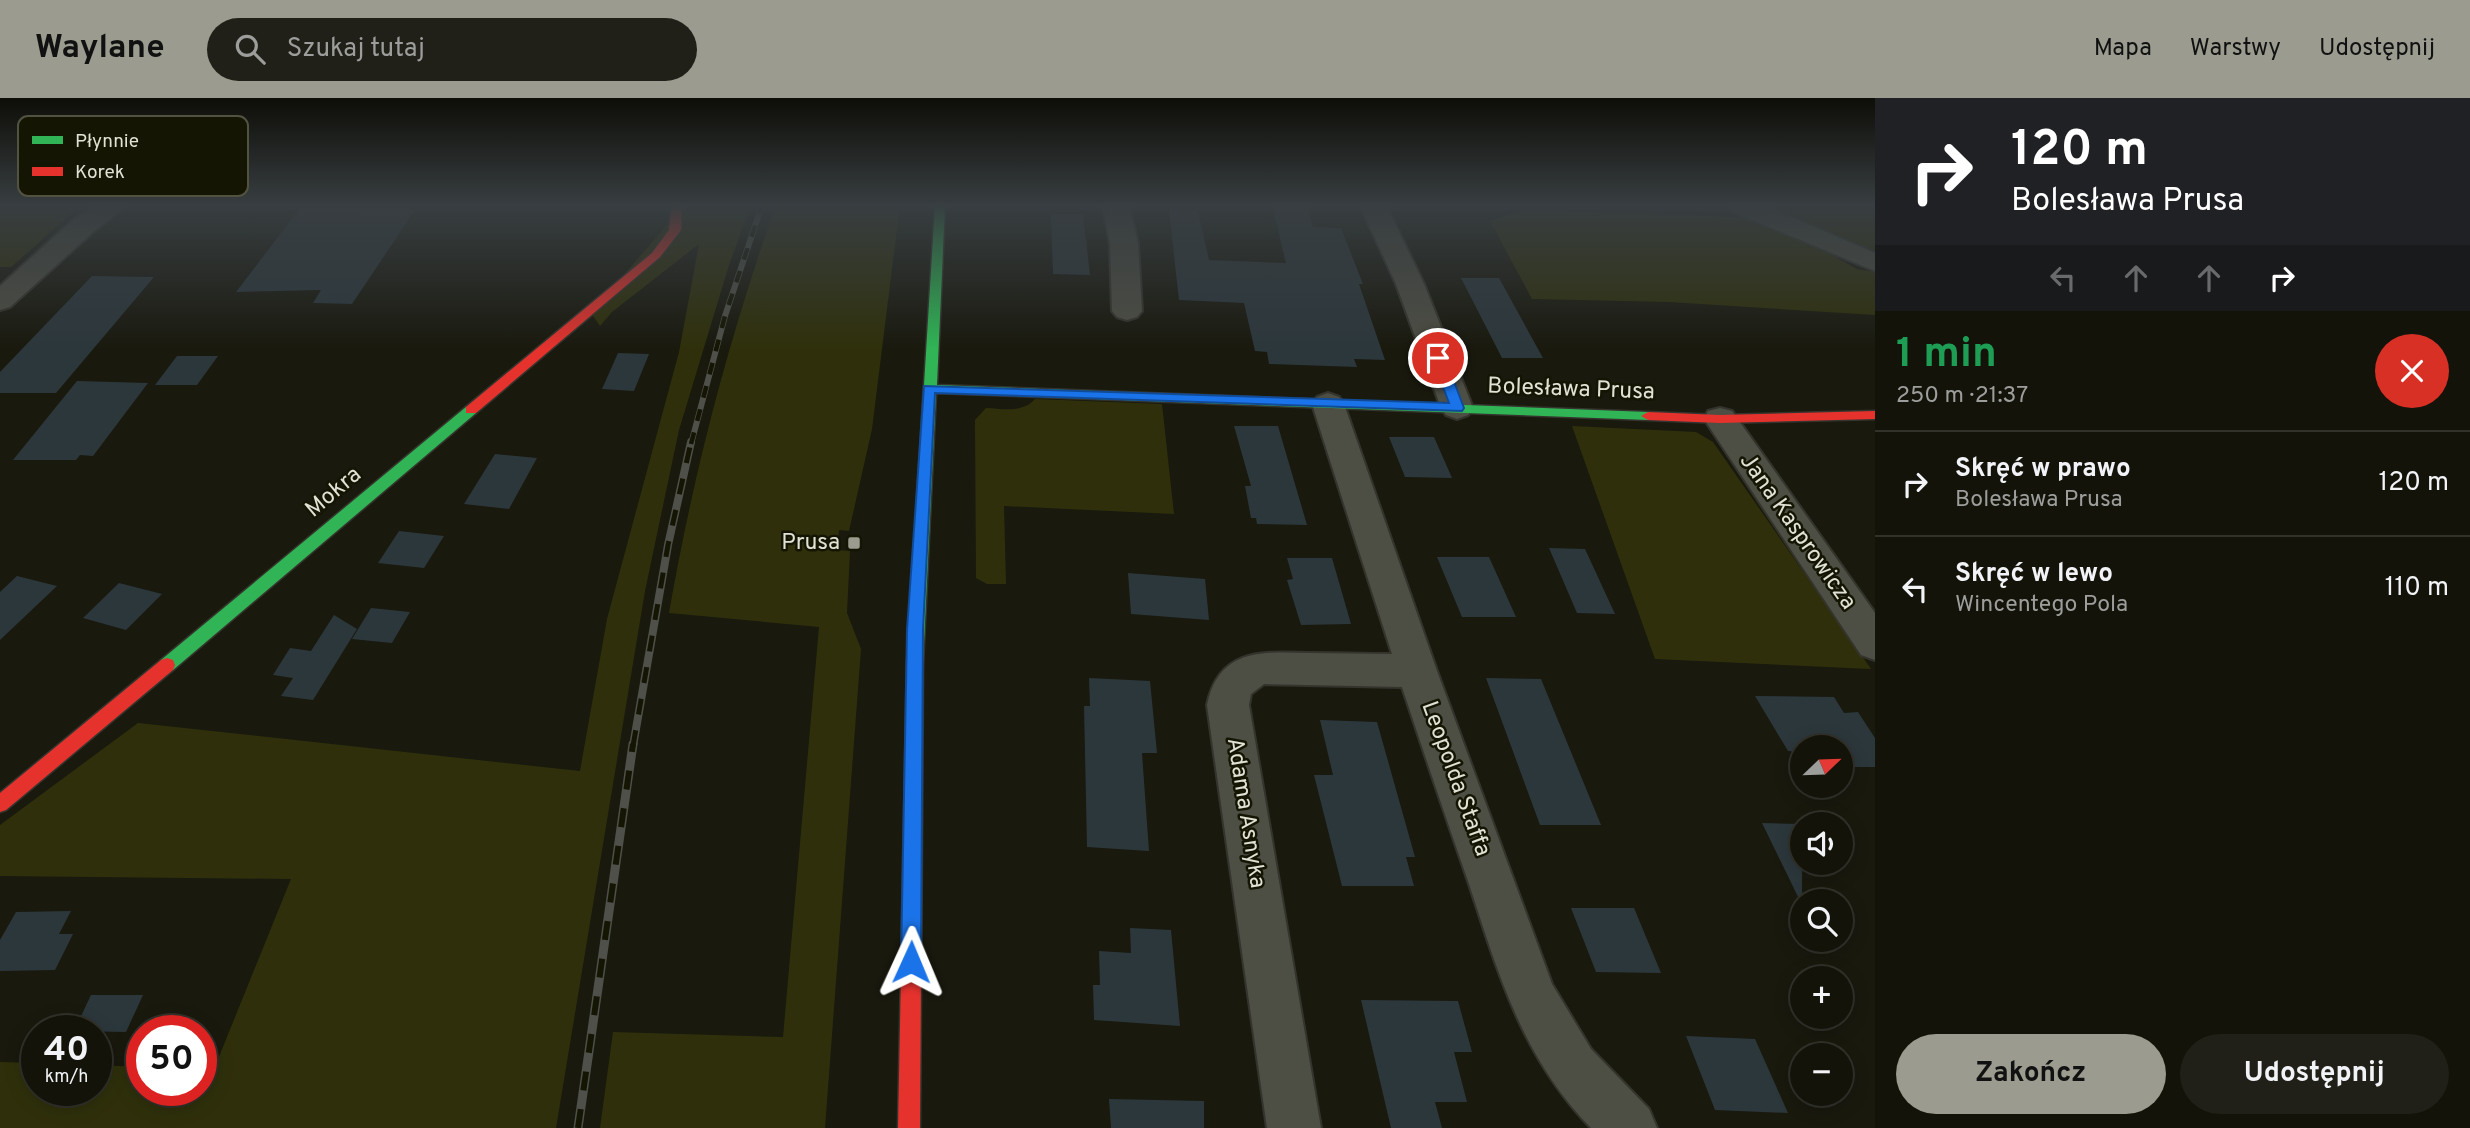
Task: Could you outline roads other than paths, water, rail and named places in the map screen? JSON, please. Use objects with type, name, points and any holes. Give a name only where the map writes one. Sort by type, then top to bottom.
[{"type":"street","points":[[0,300],[52,253]]},
{"type":"street","name":"Mokra","points":[[0,804],[657,253]]},
{"type":"street","points":[[909,1128],[915,630],[937,253]]},
{"type":"street","points":[[1125,253],[1128,311]]},
{"type":"street","points":[[1396,253],[1457,408]]},
{"type":"street","points":[[1852,253],[1875,263]]},
{"type":"street","name":"Bolesława Prusa","points":[[929,389],[1720,419],[1875,415]]},
{"type":"street","name":"Leopolda Staffa","points":[[1328,404],[1417,671],[1531,995],[1547,1030],[1569,1066],[1597,1098],[1630,1128]]},
{"type":"street","name":"Jana Kasprowicza","points":[[1720,419],[1875,644]]},
{"type":"street","name":"Adama Asnyka","points":[[1294,1128],[1228,705],[1230,690],[1239,678],[1259,668],[1417,671]]},
{"type":"railway","points":[[691,444],[725,316],[746,253]]},
{"type":"railway","points":[[633,746],[668,545],[691,442]]},
{"type":"railway","points":[[578,1128],[633,744]]},
{"type":"place","name":"Prusa","points":[[854,543]]}]
